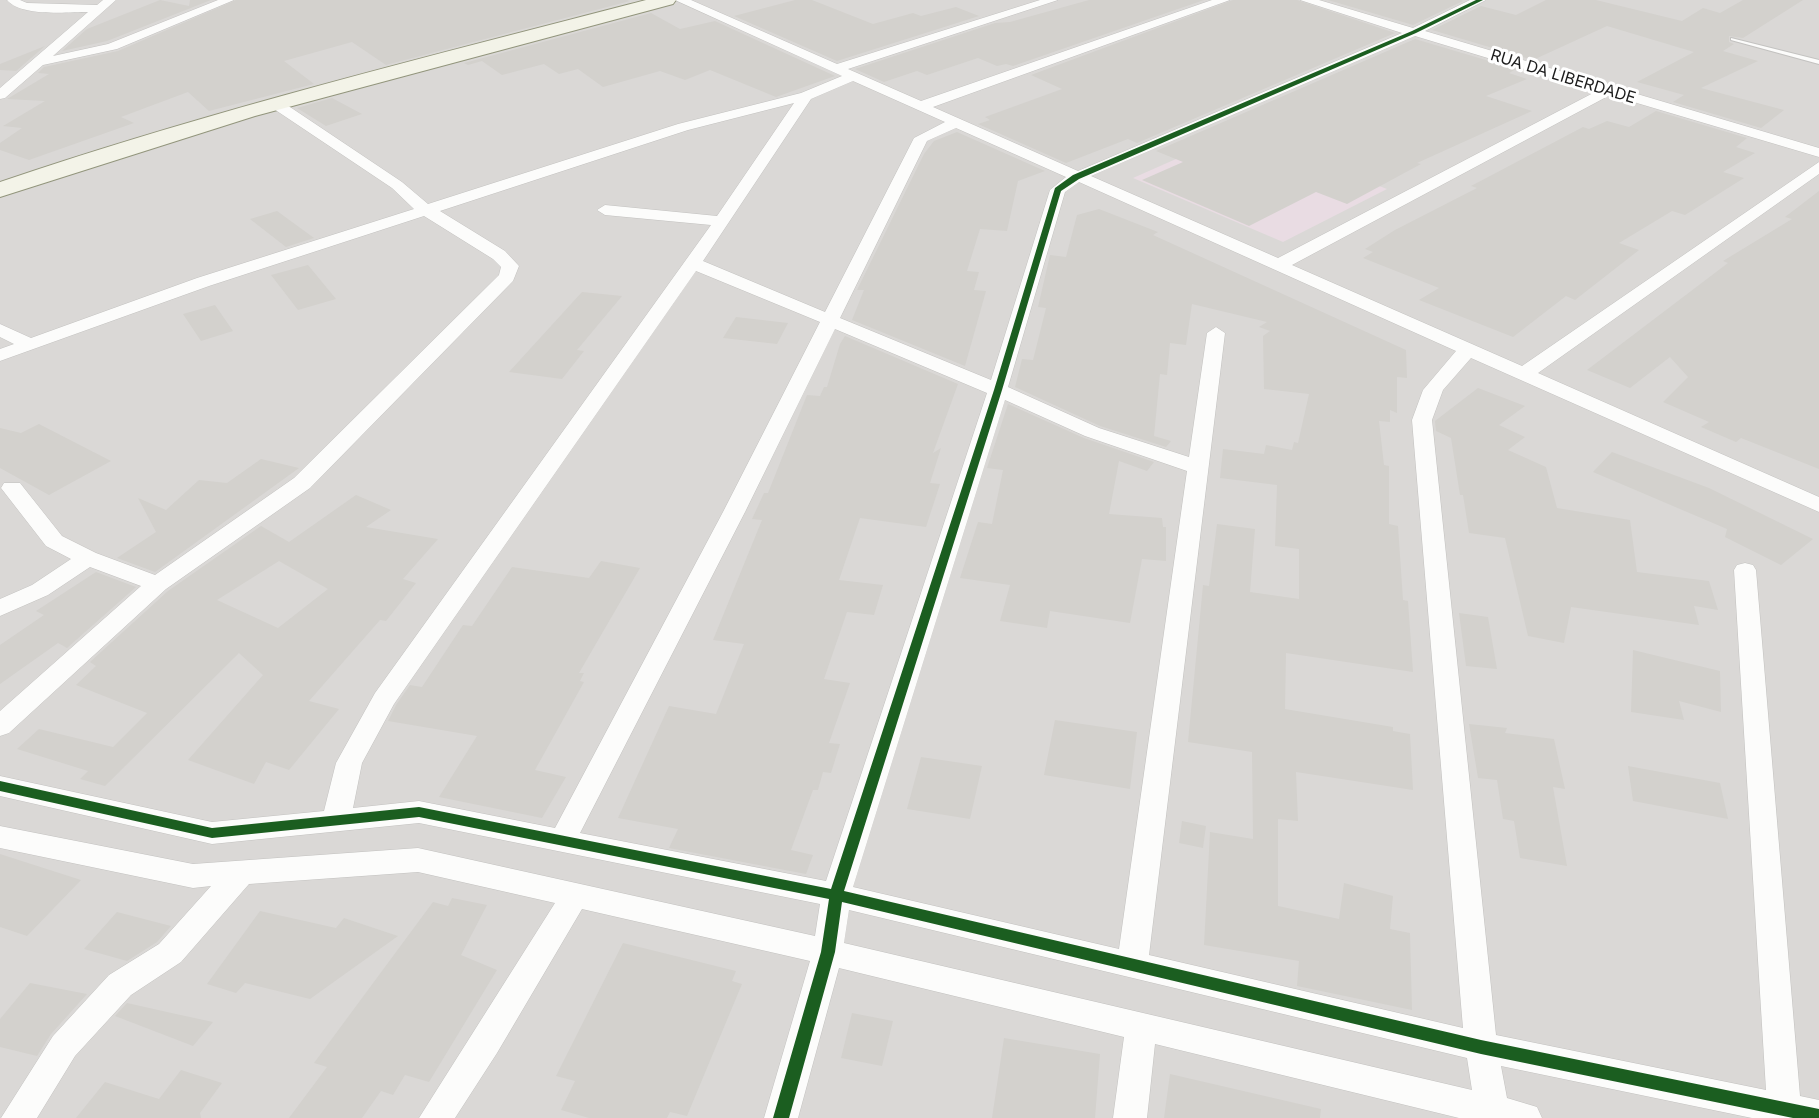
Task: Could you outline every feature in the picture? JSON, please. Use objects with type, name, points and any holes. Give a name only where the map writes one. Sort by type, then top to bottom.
[{"type":"main road","points":[[0,190],[80,162],[276,104],[667,0]]},
{"type":"main road","points":[[0,172],[80,162]]},
{"type":"street","points":[[13,0],[17,5],[25,7]]},
{"type":"street","points":[[0,95],[110,0]]},
{"type":"street","points":[[40,61],[69,59],[93,53],[228,0]]},
{"type":"street","points":[[681,0],[1819,505]]},
{"type":"street","points":[[0,355],[203,282],[682,127],[806,96],[845,73],[1052,0]]},
{"type":"street","points":[[921,106],[1224,0]]},
{"type":"street","name":"RUA DA LIBERDADE","points":[[1306,0],[1819,153]]},
{"type":"street","points":[[781,1118],[828,951],[836,895],[998,390],[1053,202],[1065,183],[1076,177],[1414,32],[1480,0]]},
{"type":"street","points":[[0,10],[25,7],[99,9]]},
{"type":"street","points":[[1278,265],[1609,90]]},
{"type":"street","points":[[336,820],[349,764],[384,699],[693,263],[806,96]]},
{"type":"street","points":[[0,726],[158,584],[302,483],[507,277],[510,266],[499,255],[429,211],[397,185],[276,104]]},
{"type":"street","points":[[562,841],[832,320],[921,138],[957,122]]},
{"type":"street","points":[[1522,375],[1819,167]]},
{"type":"street","points":[[605,210],[721,221]]},
{"type":"street","points":[[693,263],[1092,432],[1197,467]]},
{"type":"street","points":[[0,330],[29,344]]},
{"type":"street","points":[[1132,967],[1216,333]]},
{"type":"street","points":[[1468,350],[1433,386],[1422,420],[1481,1047],[1504,1116]]},
{"type":"street","points":[[12,488],[54,541],[88,558],[158,584]]},
{"type":"street","points":[[0,608],[40,590],[88,558]]},
{"type":"street","points":[[1745,570],[1784,1108]]},
{"type":"street","points":[[0,786],[212,833],[419,812],[836,895],[1132,967],[1481,1047],[1819,1116]]},
{"type":"street","points":[[4,843],[193,876],[418,860],[828,951],[1141,1025],[1504,1116]]},
{"type":"street","points":[[18,1118],[64,1046],[83,1025],[120,985],[170,953],[241,873]]},
{"type":"street","points":[[436,1118],[486,1043],[575,895]]},
{"type":"street","points":[[1130,1118],[1141,1025]]},
{"type":"lane","points":[[1732,39],[1819,62]]},
{"type":"shaded area","points":[[0,0],[1819,0],[1819,1118],[0,1118]]},
{"type":"shaded area","points":[[1237,132],[1387,189],[1283,242],[1133,178]]},
{"type":"building","points":[[160,0],[189,6],[190,0],[211,0],[107,41],[62,51],[87,29]]},
{"type":"building","points":[[236,0],[630,1],[386,65],[352,42],[284,61],[314,84],[209,111],[188,92],[121,117],[134,123],[29,160],[0,150],[0,143],[22,128],[3,126],[45,101],[7,99],[49,74],[38,73],[44,67],[118,51]]},
{"type":"building","points":[[795,0],[812,0],[873,24],[913,13],[921,16],[956,7],[979,16],[837,61],[734,16]]},
{"type":"building","points":[[1089,0],[1204,0],[1013,66],[997,66],[978,58],[927,75],[917,71],[884,82],[855,69],[995,23],[1010,22]]},
{"type":"building","points":[[1233,0],[1297,0],[1395,33],[1137,143],[1128,139],[1066,163],[978,124],[990,120],[985,117],[1062,89],[1031,75]]},
{"type":"building","points":[[1328,0],[1461,0],[1463,1],[1413,25]]},
{"type":"building","points":[[1546,0],[1596,0],[1682,21],[1703,8],[1720,13],[1743,0],[1803,0],[1743,38],[1729,36],[1729,42],[1734,44],[1723,51],[1758,61],[1701,88],[1784,110],[1761,128],[1673,102],[1684,95],[1637,82],[1694,52],[1607,26],[1533,60],[1432,30],[1481,6],[1516,15]]},
{"type":"building","points":[[651,13],[680,29],[715,21],[835,76],[776,97],[710,70],[685,80],[660,71],[603,87],[578,69],[559,74],[544,64],[502,75],[482,61],[468,65],[464,63]]},
{"type":"building","points":[[1415,39],[1516,69],[1509,73],[1527,79],[1486,96],[1532,111],[1417,163],[1421,164],[1347,204],[1316,192],[1249,226],[1142,180],[1183,162],[1156,151]]},
{"type":"building","points":[[45,46],[16,71],[0,70],[0,64]]},
{"type":"building","points":[[332,98],[362,114],[326,126],[297,108]]},
{"type":"building","points":[[1656,111],[1747,138],[1736,147],[1755,153],[1723,172],[1744,178],[1685,215],[1672,211],[1619,243],[1639,250],[1575,300],[1566,296],[1513,337],[1419,300],[1439,288],[1363,258],[1373,252],[1365,249],[1395,230],[1477,188],[1471,186],[1583,127],[1589,129],[1607,121],[1629,127]]},
{"type":"building","points":[[957,132],[1045,171],[1018,181],[1007,231],[980,229],[967,271],[979,272],[974,290],[986,291],[965,366],[852,320],[864,290],[857,290],[924,154],[934,141]]},
{"type":"building","points":[[1819,191],[1819,469],[1741,438],[1736,442],[1701,427],[1709,422],[1663,402],[1688,377],[1670,357],[1630,388],[1587,370],[1728,263],[1723,261],[1792,219],[1785,217]]},
{"type":"building","points":[[1099,209],[1158,232],[1153,235],[1406,350],[1407,378],[1397,377],[1397,413],[1390,410],[1390,422],[1379,421],[1384,465],[1389,466],[1389,524],[1398,526],[1403,600],[1408,601],[1413,672],[1286,653],[1285,709],[1393,727],[1393,731],[1410,734],[1413,790],[1296,772],[1298,821],[1278,819],[1278,906],[1339,919],[1344,883],[1393,896],[1390,929],[1410,933],[1412,1010],[1297,986],[1299,961],[1204,945],[1210,832],[1253,839],[1252,752],[1188,742],[1203,585],[1209,586],[1217,524],[1255,529],[1250,592],[1299,599],[1299,549],[1275,546],[1277,485],[1220,478],[1223,449],[1264,454],[1266,445],[1292,450],[1294,442],[1298,443],[1309,394],[1264,389],[1263,336],[1270,331],[1259,327],[1267,322],[1192,304],[1186,345],[1170,343],[1167,375],[1160,374],[1154,436],[1171,441],[1166,447],[1100,426],[1015,387],[1022,359],[1033,360],[1046,308],[1038,307],[1050,255],[1066,257],[1077,215]]},
{"type":"building","points":[[277,211],[314,238],[286,247],[250,219]]},
{"type":"building","points":[[308,265],[336,299],[298,310],[271,275]]},
{"type":"building","points":[[582,292],[622,296],[577,350],[584,351],[562,379],[509,372]]},
{"type":"building","points":[[215,305],[233,331],[201,341],[183,314]]},
{"type":"building","points":[[736,317],[788,323],[777,344],[723,338]]},
{"type":"building","points":[[845,336],[958,384],[933,453],[941,448],[930,483],[940,484],[926,527],[860,518],[839,580],[883,585],[874,615],[847,612],[824,679],[850,683],[829,743],[840,744],[831,773],[823,772],[818,790],[813,790],[791,850],[813,855],[806,874],[669,848],[678,829],[618,818],[669,706],[716,714],[744,644],[713,640],[762,520],[752,519],[764,493],[768,493],[807,395],[820,396],[824,387],[827,387]]},
{"type":"building","points":[[1478,388],[1525,406],[1499,425],[1525,437],[1508,450],[1546,467],[1557,508],[1630,520],[1637,572],[1709,581],[1718,610],[1694,606],[1699,625],[1571,607],[1564,643],[1528,636],[1505,538],[1469,533],[1451,438],[1436,431],[1435,421]]},
{"type":"building","points":[[1008,404],[1084,438],[1154,462],[1147,471],[1119,461],[1109,514],[1162,518],[1163,527],[1166,527],[1166,561],[1142,559],[1130,623],[1050,611],[1047,628],[1000,621],[1010,585],[960,578],[978,522],[992,524],[1003,470],[987,468]]},
{"type":"building","points":[[39,424],[111,461],[49,495],[0,468],[0,428],[21,433]]},
{"type":"building","points":[[1612,452],[1709,488],[1813,539],[1781,565],[1725,537],[1727,529],[1593,472]]},
{"type":"building","points":[[261,459],[299,468],[155,572],[117,558],[156,532],[138,498],[166,510],[199,480],[227,483]]},
{"type":"building","points":[[356,495],[391,510],[366,527],[438,539],[403,579],[416,583],[386,621],[380,620],[309,701],[339,709],[289,770],[266,762],[254,784],[188,760],[263,675],[239,653],[105,786],[80,779],[88,771],[17,749],[39,729],[113,747],[147,713],[76,685],[96,666],[90,662],[168,591],[261,526],[289,542]],"holes":[[[279,561],[328,589],[278,628],[217,600]]]},
{"type":"building","points":[[601,561],[640,568],[579,673],[584,673],[580,681],[584,682],[535,770],[566,777],[542,818],[439,797],[477,736],[388,721],[396,705],[410,685],[422,687],[463,625],[472,626],[512,567],[589,578]]},
{"type":"building","points":[[96,572],[136,587],[67,648],[58,643],[0,684],[0,645],[44,615],[36,611]]},
{"type":"building","points":[[1459,613],[1488,617],[1497,669],[1466,666]]},
{"type":"building","points":[[1633,650],[1720,671],[1721,712],[1679,701],[1684,720],[1631,712]]},
{"type":"building","points":[[1055,720],[1137,732],[1130,789],[1044,775]]},
{"type":"building","points":[[1469,724],[1507,728],[1505,733],[1554,739],[1565,789],[1553,787],[1567,866],[1520,858],[1514,821],[1503,819],[1497,780],[1478,778]]},
{"type":"building","points":[[921,757],[982,766],[970,819],[907,809]]},
{"type":"building","points":[[1628,766],[1720,783],[1728,819],[1633,801]]},
{"type":"building","points":[[1182,821],[1206,826],[1203,848],[1179,843]]},
{"type":"building","points":[[0,854],[81,880],[27,936],[0,927]]},
{"type":"building","points":[[452,898],[487,905],[461,955],[497,970],[429,1082],[405,1075],[393,1095],[381,1091],[362,1118],[289,1118],[327,1067],[314,1063],[433,902],[448,906]]},
{"type":"building","points":[[260,911],[336,928],[344,918],[398,936],[310,999],[245,983],[236,993],[207,984]]},
{"type":"building","points":[[117,912],[171,926],[157,942],[127,961],[84,949]]},
{"type":"building","points":[[623,943],[736,971],[732,981],[742,984],[687,1116],[670,1112],[667,1118],[589,1118],[561,1110],[575,1081],[556,1076]]},
{"type":"building","points":[[30,983],[87,994],[51,1034],[37,1056],[0,1047],[0,1019]]},
{"type":"building","points":[[127,1003],[213,1022],[193,1046],[115,1016]]},
{"type":"building","points":[[852,1013],[893,1021],[882,1066],[841,1058]]},
{"type":"building","points":[[1004,1038],[1100,1054],[1095,1118],[992,1118]]},
{"type":"building","points":[[181,1070],[222,1083],[200,1113],[201,1118],[76,1118],[105,1082],[159,1099]]},
{"type":"building","points":[[1170,1074],[1321,1109],[1320,1118],[1164,1118]]},
{"type":"cycle path","points":[[781,1118],[828,952],[836,895],[998,390],[1058,190],[1076,177],[1414,32],[1480,0]]},
{"type":"cycle path","points":[[0,786],[212,833],[419,812],[836,895],[1481,1047],[1819,1116]]}]
